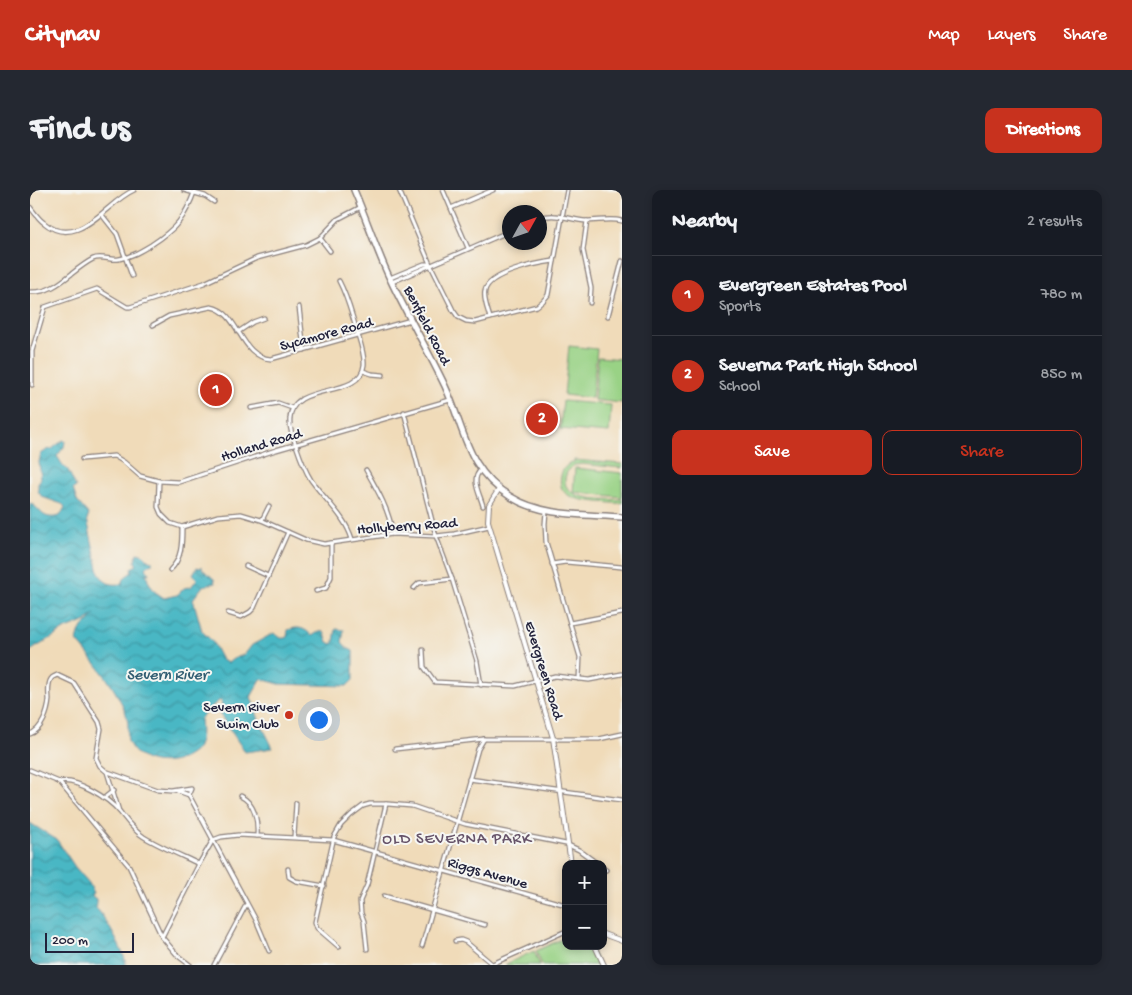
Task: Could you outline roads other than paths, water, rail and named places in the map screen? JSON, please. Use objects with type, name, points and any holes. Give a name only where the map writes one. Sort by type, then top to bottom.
[{"type":"main road","name":"Benfield Road","points":[[354,190],[390,280],[451,400],[466,446],[481,470],[498,489],[520,502],[546,511],[622,517]]},
{"type":"street","points":[[30,207],[52,228],[76,230],[94,221],[119,198],[134,190]]},
{"type":"street","points":[[184,190],[195,192],[214,202]]},
{"type":"street","points":[[399,190],[430,264],[453,310],[458,317],[471,322],[537,306],[548,296],[567,190]]},
{"type":"street","points":[[444,190],[468,248]]},
{"type":"street","points":[[451,208],[494,190]]},
{"type":"street","points":[[30,292],[44,292],[51,289],[75,270],[94,259],[116,260],[126,258],[146,247],[175,228],[188,209],[195,192]]},
{"type":"street","points":[[32,385],[32,351],[45,308],[97,289],[127,308],[204,282],[257,258],[306,246],[320,238],[338,219],[361,207]]},
{"type":"street","points":[[102,214],[117,234],[132,276]]},
{"type":"street","points":[[547,216],[553,215],[587,220],[607,219],[622,221]]},
{"type":"street","points":[[587,220],[583,250],[592,288],[590,303]]},
{"type":"street","points":[[390,280],[426,268],[430,264],[502,234]]},
{"type":"street","points":[[320,238],[330,250]]},
{"type":"street","points":[[490,318],[485,291],[487,285],[494,278],[537,264],[554,261]]},
{"type":"street","points":[[608,316],[622,261]]},
{"type":"street","points":[[340,281],[358,336],[364,360],[363,371],[353,382],[297,402],[292,408],[289,421],[302,463],[310,479],[345,524],[352,540]]},
{"type":"street","name":"Sycamore Road","points":[[153,325],[169,316],[211,307],[225,313],[256,356],[265,359],[284,356],[411,320]]},
{"type":"street","points":[[299,307],[304,350]]},
{"type":"street","points":[[238,332],[253,322],[264,318]]},
{"type":"street","points":[[363,371],[383,375]]},
{"type":"street","name":"Holland Road","points":[[82,459],[114,456],[137,474],[159,481],[179,482],[404,412],[451,400]]},
{"type":"street","points":[[252,408],[278,403],[292,408]]},
{"type":"street","points":[[404,412],[436,536],[452,579],[477,661],[481,685]]},
{"type":"street","points":[[366,470],[381,496],[393,534]]},
{"type":"street","points":[[481,470],[476,474],[475,478],[483,506]]},
{"type":"street","points":[[159,481],[160,511],[170,523],[182,527],[180,554],[176,564],[170,570]]},
{"type":"street","name":"Evergreen Road","points":[[498,489],[488,508],[487,516],[554,738],[570,860]]},
{"type":"street","points":[[262,520],[269,506]]},
{"type":"street","points":[[546,511],[545,536],[580,657],[579,679]]},
{"type":"street","name":"Hollyberry Road","points":[[182,527],[228,514],[245,515],[262,520],[312,542],[331,543],[393,534],[436,536],[489,526]]},
{"type":"street","points":[[228,613],[241,617],[252,611],[288,532]]},
{"type":"street","points":[[316,592],[326,588],[331,579],[331,543]]},
{"type":"street","points":[[552,564],[566,562],[622,567]]},
{"type":"street","points":[[246,566],[268,576]]},
{"type":"street","points":[[414,588],[419,584],[452,579]]},
{"type":"street","points":[[570,623],[622,613]]},
{"type":"street","points":[[424,650],[424,667],[435,682],[515,686],[555,676],[590,680],[622,674]]},
{"type":"street","points":[[30,734],[39,728],[43,720],[49,702],[50,680],[57,676],[71,680],[80,690],[99,722],[100,733],[96,758],[100,766],[107,772],[111,781],[119,811]]},
{"type":"street","points":[[395,749],[484,739],[599,739],[622,734]]},
{"type":"street","points":[[422,946],[478,749],[484,739]]},
{"type":"street","points":[[30,770],[59,782],[129,866],[162,937],[178,956],[190,965]]},
{"type":"street","points":[[107,772],[152,789],[177,790],[192,788],[189,795]]},
{"type":"street","points":[[111,781],[116,774]]},
{"type":"street","points":[[470,779],[622,800]]},
{"type":"street","points":[[59,782],[66,781],[78,784],[104,798],[144,837],[199,864]]},
{"type":"street","points":[[104,798],[114,790]]},
{"type":"street","points":[[177,790],[189,795],[246,905],[256,920],[269,951]]},
{"type":"street","points":[[240,796],[248,801],[255,814],[257,824],[256,836]]},
{"type":"street","points":[[294,837],[296,803]]},
{"type":"street","points":[[340,947],[316,926],[324,886],[334,840],[339,827],[357,811],[370,804],[412,806],[458,822],[568,845],[581,851],[593,860]]},
{"type":"street","points":[[367,949],[364,920],[360,913],[360,901],[367,885],[386,804]]},
{"type":"street","name":"Riggs Avenue","points":[[213,840],[232,835],[334,840],[562,904]]},
{"type":"street","points":[[162,937],[213,840]]},
{"type":"street","points":[[288,869],[289,877],[294,880],[324,886]]},
{"type":"street","points":[[384,896],[485,925]]},
{"type":"street","points":[[214,965],[246,905]]},
{"type":"street","points":[[455,941],[461,940],[466,942],[491,965],[500,963],[562,933]]},
{"type":"street","points":[[607,935],[622,941]]},
{"type":"street","points":[[597,950],[604,965]]},
{"type":"water","name":"Severn River","points":[[63,440],[65,441],[64,447],[57,456],[68,470],[76,487],[73,489],[77,501],[89,515],[87,519],[99,573],[106,582],[122,584],[125,577],[132,572],[131,568],[137,565],[135,562],[137,553],[144,555],[152,561],[152,564],[146,568],[149,574],[145,573],[154,591],[164,598],[177,595],[184,588],[191,587],[197,579],[193,574],[197,567],[200,568],[202,566],[202,569],[214,579],[215,583],[203,586],[193,599],[202,631],[212,641],[222,660],[228,663],[245,654],[252,645],[274,633],[278,637],[283,638],[287,637],[288,630],[295,628],[307,631],[312,636],[320,631],[324,632],[328,642],[332,644],[336,629],[344,630],[342,642],[353,651],[353,680],[347,686],[279,684],[261,679],[251,697],[259,720],[273,748],[245,752],[219,713],[222,703],[220,700],[200,719],[201,734],[198,747],[191,754],[165,763],[147,760],[139,756],[128,741],[127,718],[123,706],[101,671],[77,641],[80,630],[95,614],[84,622],[64,630],[30,651],[30,503],[42,514],[49,517],[60,516],[65,507],[62,504],[42,497],[38,491],[38,484],[41,478],[39,462],[41,454],[52,449]]},
{"type":"water","points":[[30,823],[57,840],[75,867],[89,883],[94,894],[92,896],[96,899],[96,908],[114,935],[126,965],[30,965]]},
{"type":"place","name":"Evergreen Estates Pool","points":[[216,390]]},
{"type":"place","name":"Severna Park High School","points":[[542,419]]},
{"type":"place","name":"Severn River Swim Club","points":[[289,715]]},
{"type":"district","name":"OLD SEVERNA PARK","points":[[457,837]]}]
